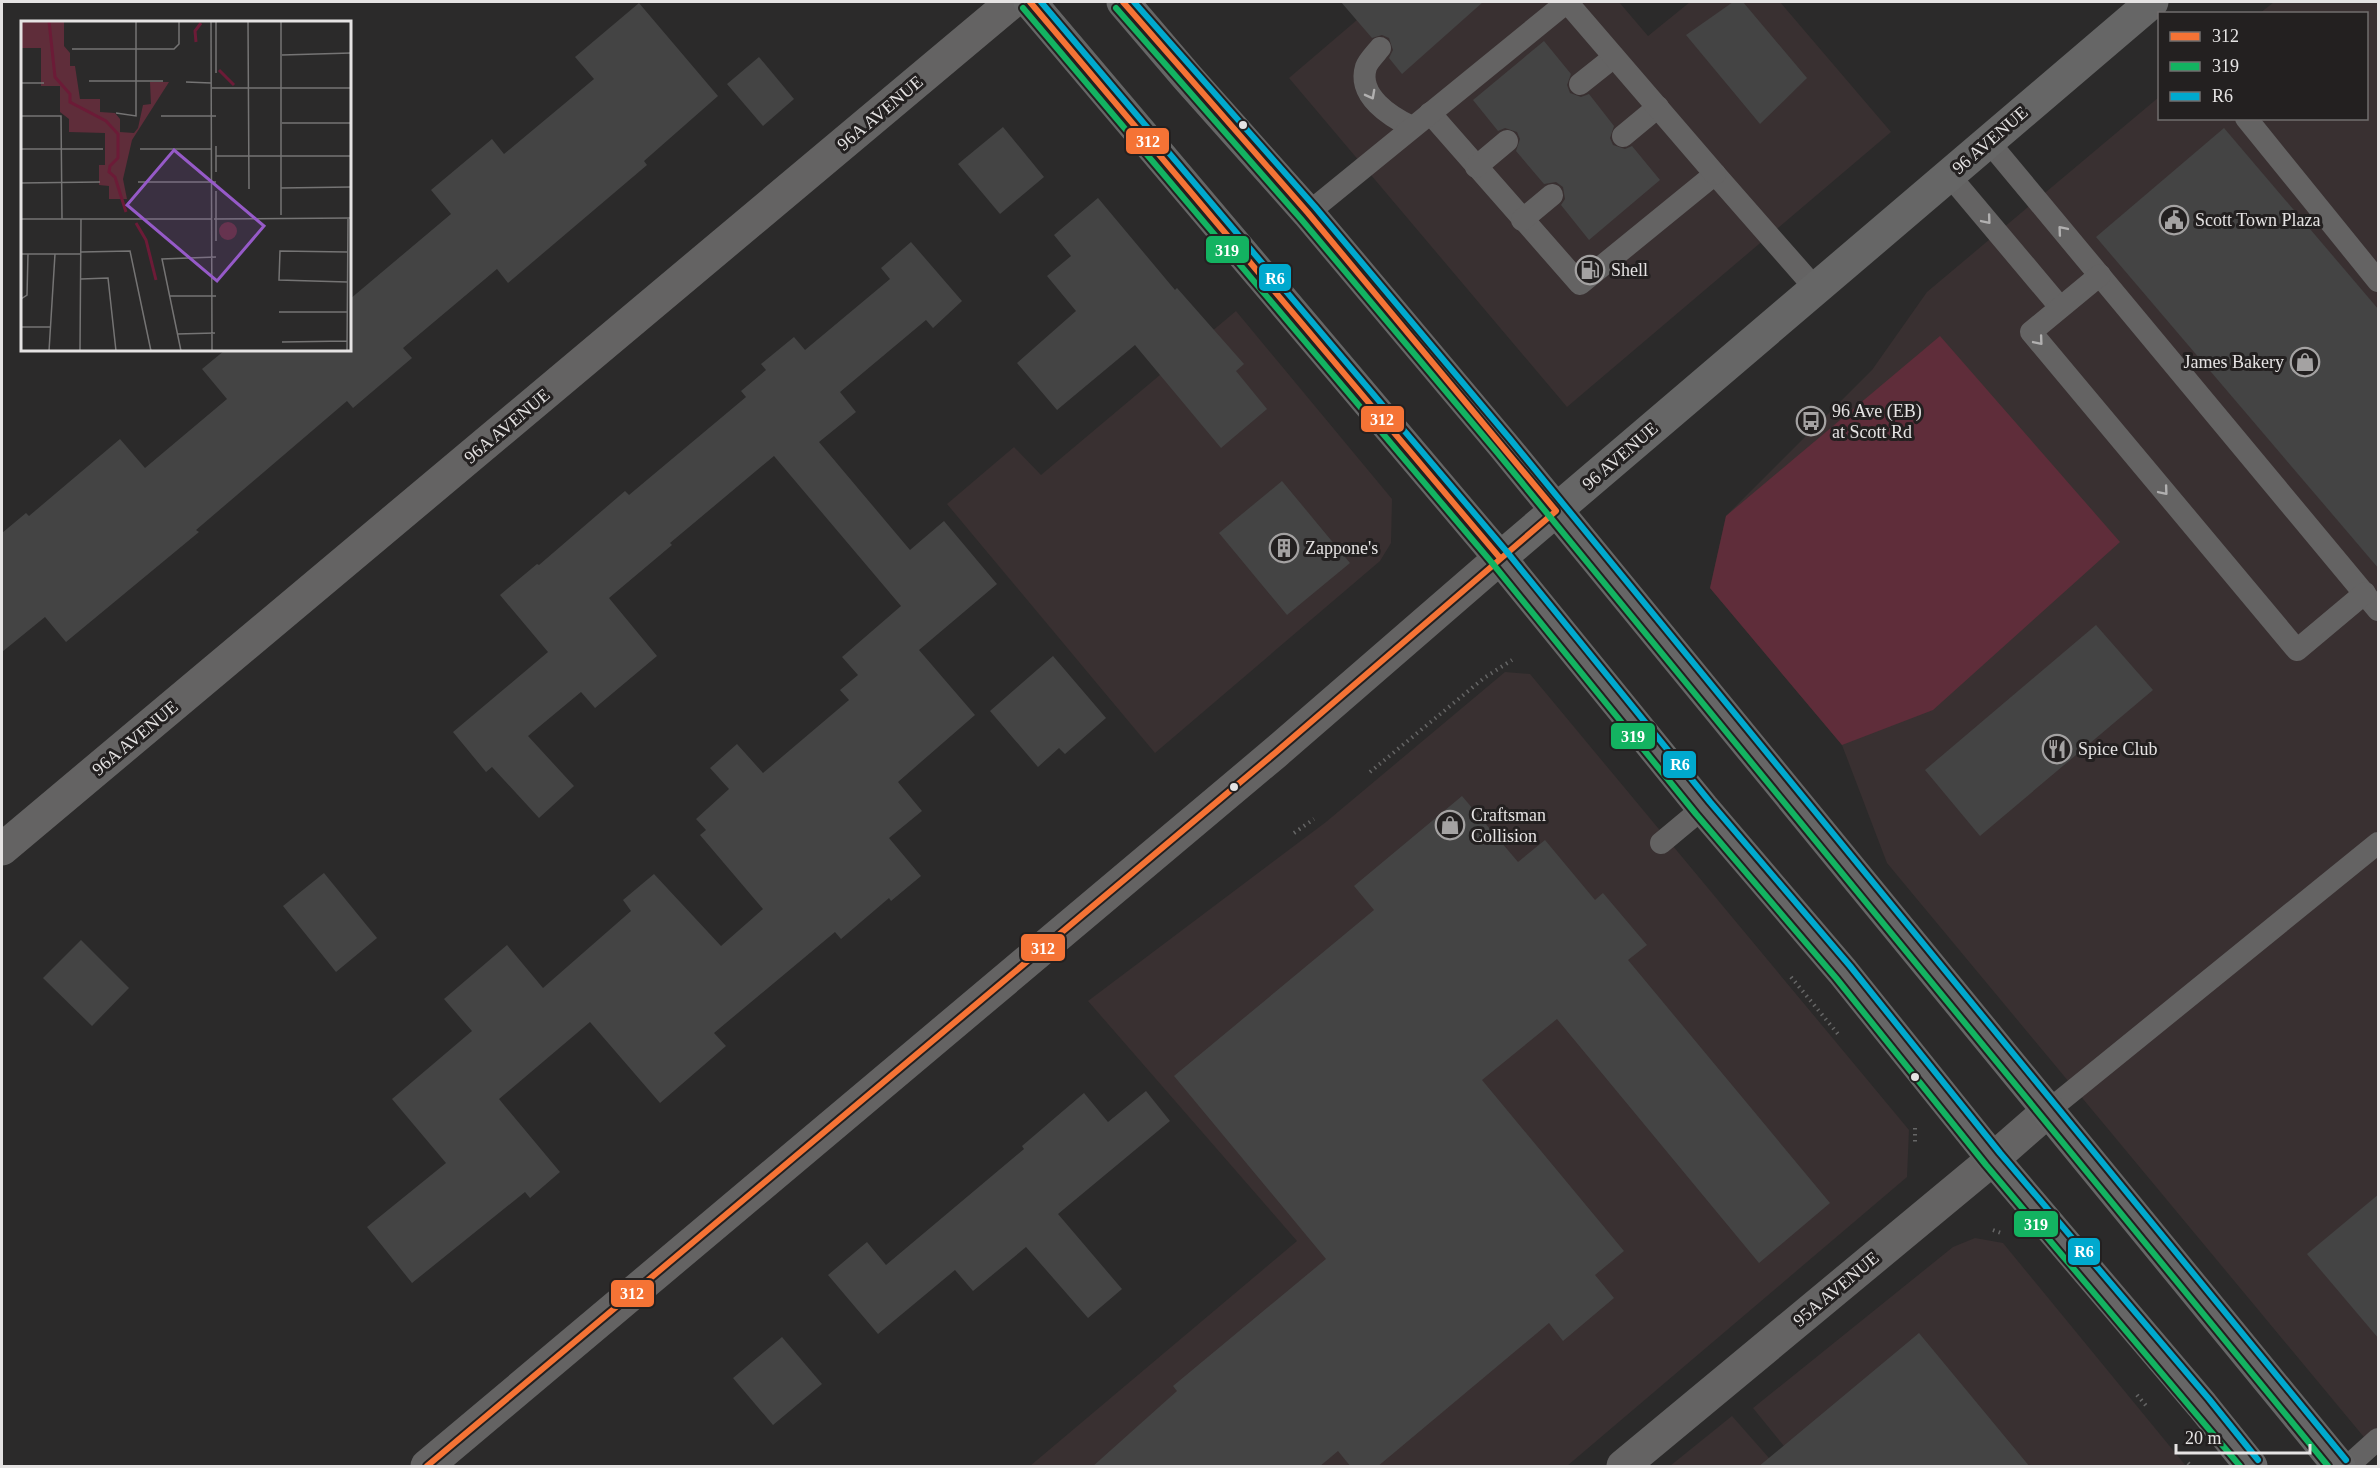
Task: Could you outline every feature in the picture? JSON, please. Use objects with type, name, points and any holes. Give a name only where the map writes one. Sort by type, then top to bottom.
[{"type":"main road","points":[[1030,2],[1500,558],[1703,808],[1843,972],[1994,1159],[2251,1467]]},
{"type":"main road","points":[[1123,2],[1308,213],[2049,1110],[2339,1467]]},
{"type":"main road","name":"96 AVENUE","points":[[1500,558],[1988,141],[2154,6]]},
{"type":"street","name":"96A AVENUE","points":[[2,849],[1012,2]]},
{"type":"street","name":"96 AVENUE","points":[[427,1467],[1275,753],[1500,558]]},
{"type":"street","name":"95A AVENUE","points":[[1623,1467],[1994,1159],[2049,1110]]},
{"type":"lane","points":[[1308,213],[1567,2],[1815,288]]},
{"type":"lane","points":[[1380,48],[1366,67],[1366,84],[1375,103],[1394,119],[1412,127]]},
{"type":"lane","points":[[1580,84],[1614,57]]},
{"type":"lane","points":[[1623,136],[1658,107]]},
{"type":"lane","points":[[1430,113],[1580,284],[1715,174]]},
{"type":"lane","points":[[2248,120],[2379,282]]},
{"type":"lane","points":[[1476,167],[1507,141]]},
{"type":"lane","points":[[1988,141],[2100,275],[2372,602],[2297,650],[2031,332],[2100,275]]},
{"type":"lane","points":[[1949,175],[2060,307]]},
{"type":"lane","points":[[1522,219],[1552,195]]},
{"type":"lane","points":[[1661,843],[1703,808]]},
{"type":"lane","points":[[2049,1110],[2379,843]]},
{"type":"lane","points":[[2348,1467],[2379,1439]]},
{"type":"path","points":[[1370,772],[1484,678],[1512,660]]},
{"type":"path","points":[[1294,833],[1314,819]]},
{"type":"path","points":[[1784,969],[1844,1042]]},
{"type":"path","points":[[1908,1120],[1915,1127],[1915,1142]]},
{"type":"shaded area","name":"Shell","points":[[1378,2],[1619,2],[1648,36],[1690,2],[1780,2],[1891,132],[1567,407],[1289,78]]},
{"type":"shaded area","points":[[2274,2],[2378,2],[2378,1454],[1887,863],[1842,745],[1710,588],[1726,516],[1872,370],[1927,292],[2158,98],[2158,120],[2368,120],[2368,12],[2261,12]]},
{"type":"shaded area","points":[[1236,311],[1392,499],[1391,543],[1380,561],[1155,753],[947,504],[1014,447],[1041,475]]},
{"type":"shaded area","points":[[1940,336],[2120,542],[1933,710],[1842,745],[1710,588],[1726,516]]},
{"type":"shaded area","points":[[1505,672],[1530,674],[1909,1130],[1907,1177],[1567,1466],[1030,1466],[1297,1241],[1088,1001],[1326,822]]},
{"type":"shaded area","points":[[1975,1238],[2003,1243],[2186,1466],[1800,1466],[1753,1408],[1953,1247]]},
{"type":"shaded area","points":[[1732,1416],[1776,1466],[1670,1466]]},
{"type":"building","points":[[1341,2],[1483,2],[1402,74],[1389,58],[1393,50],[1389,38],[1382,35],[1372,38]]},
{"type":"building","points":[[1733,2],[1743,2],[1807,78],[1760,124],[1686,35]]},
{"type":"building","points":[[639,3],[718,96],[644,161],[647,165],[508,283],[497,269],[403,348],[412,358],[353,408],[347,401],[196,530],[199,532],[66,642],[45,617],[2,652],[2,533],[26,513],[29,516],[120,439],[145,468],[227,399],[202,369],[224,351],[351,351],[351,298],[451,214],[431,190],[492,139],[504,154],[594,79],[575,57]]},
{"type":"building","points":[[1544,41],[1571,74],[1567,85],[1570,93],[1581,97],[1589,94],[1614,126],[1610,138],[1613,145],[1625,149],[1632,146],[1660,180],[1589,240],[1561,205],[1565,199],[1563,187],[1556,182],[1544,184],[1516,151],[1520,139],[1517,132],[1505,128],[1498,131],[1473,100]]},
{"type":"building","points":[[759,57],[794,99],[763,126],[727,84]]},
{"type":"building","points":[[1003,127],[1044,177],[1000,214],[958,164]]},
{"type":"building","name":"Scott Town Plaza","points":[[2224,128],[2379,310],[2379,569],[2096,237]]},
{"type":"building","points":[[1098,198],[1175,290],[1177,288],[1244,364],[1236,371],[1267,409],[1221,448],[1135,345],[1057,410],[1017,363],[1076,311],[1047,276],[1071,256],[1054,235]]},
{"type":"building","points":[[911,242],[962,301],[933,328],[926,320],[840,392],[856,412],[819,442],[910,550],[944,521],[997,584],[919,650],[975,715],[898,782],[922,811],[889,838],[921,876],[891,901],[889,898],[841,939],[835,932],[714,1033],[726,1046],[660,1103],[590,1022],[499,1099],[560,1172],[530,1198],[525,1192],[412,1283],[367,1227],[446,1163],[392,1099],[472,1031],[444,999],[507,945],[543,988],[631,911],[623,900],[654,874],[721,946],[763,909],[700,835],[706,830],[696,819],[729,789],[710,768],[737,744],[763,773],[849,700],[840,690],[858,675],[842,657],[901,606],[774,456],[670,543],[672,545],[609,598],[657,656],[595,708],[581,692],[528,736],[574,786],[539,818],[492,767],[486,772],[453,732],[548,652],[500,595],[537,564],[539,565],[625,491],[629,495],[746,397],[741,391],[766,370],[761,364],[794,337],[805,350],[890,279],[881,268]]},
{"type":"building","name":"Zappone's","points":[[1282,481],[1350,563],[1287,615],[1219,533]]},
{"type":"building","points":[[2096,625],[2153,690],[1980,836],[1925,770]]},
{"type":"building","points":[[1053,656],[1106,718],[1065,754],[1059,748],[1038,767],[990,711]]},
{"type":"building","points":[[1462,796],[1518,862],[1545,840],[1595,900],[1603,893],[1647,945],[1628,960],[1830,1203],[1759,1263],[1557,1019],[1482,1080],[1624,1251],[1595,1275],[1614,1298],[1563,1341],[1549,1323],[1377,1467],[1351,1467],[1338,1451],[1319,1467],[1092,1467],[1177,1391],[1173,1386],[1326,1259],[1174,1076],[1374,910],[1354,886]]},
{"type":"building","points":[[324,873],[377,938],[336,972],[283,906]]},
{"type":"building","points":[[81,940],[129,988],[92,1026],[43,978]]},
{"type":"building","points":[[1146,1091],[1170,1121],[1058,1214],[1122,1289],[1088,1318],[1026,1247],[973,1291],[955,1270],[878,1334],[828,1275],[867,1242],[886,1265],[1024,1149],[1022,1146],[1084,1093],[1108,1122]]},
{"type":"building","points":[[2379,1194],[2379,1339],[2307,1254]]},
{"type":"building","points":[[1919,1333],[2030,1467],[1758,1467],[1817,1418]]},
{"type":"building","points":[[782,1337],[822,1384],[773,1425],[733,1378]]},
{"type":"transit line","name":"312","points":[[1030,2],[1500,558]]},
{"type":"transit line","name":"R6","points":[[1041,2],[1507,552],[1710,802],[1850,966],[2000,1153],[2258,1460]]},
{"type":"transit line","name":"312","points":[[427,1466],[1275,753],[1556,511],[1308,213],[1123,2]]},
{"type":"transit line","name":"R6","points":[[1134,2],[1315,207],[1510,439],[2346,1460]]},
{"type":"transit line","name":"319","points":[[1023,8],[1493,564],[1696,814],[1836,978],[1986,1165],[2240,1466]]},
{"type":"transit line","name":"319","points":[[1116,8],[1301,219],[1496,451],[2328,1466]]},
{"type":"place","name":"Scott Town Plaza","points":[[2174,220]]},
{"type":"place","name":"Shell","points":[[1590,270]]},
{"type":"place","name":"James Bakery","points":[[2305,362]]},
{"type":"place","name":"96 Ave (EB) at Scott Rd","points":[[1811,421]]},
{"type":"place","name":"Zappone's","points":[[1284,548]]},
{"type":"place","name":"Spice Club","points":[[2057,749]]},
{"type":"place","name":"Craftsman Collision","points":[[1450,825]]}]
